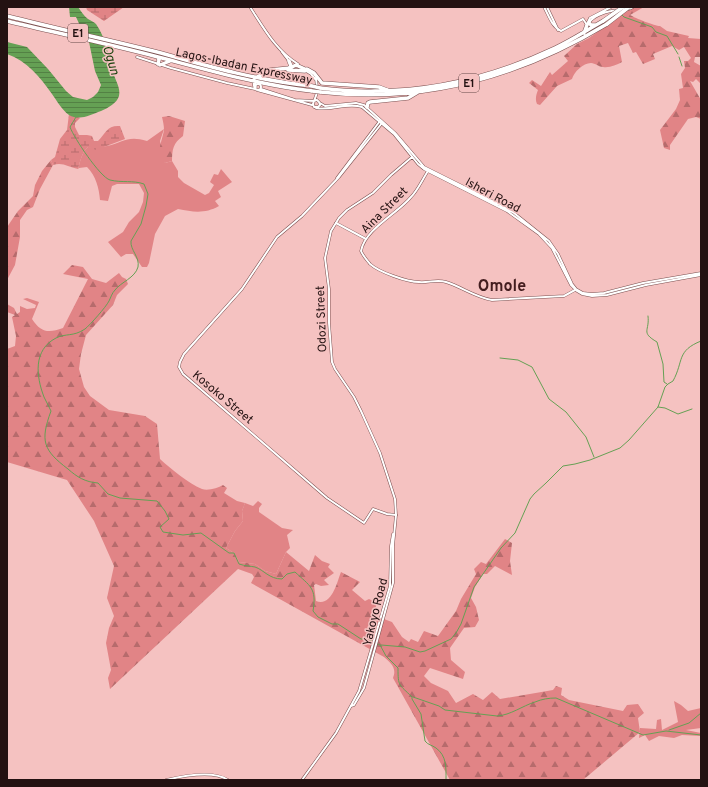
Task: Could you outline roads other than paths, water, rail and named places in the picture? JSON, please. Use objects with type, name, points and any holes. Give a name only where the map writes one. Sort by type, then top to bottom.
[{"type":"highway","name":"Lagos-Ibadan Expressway","points":[[319,88],[374,95],[390,95],[432,90],[476,81],[511,70],[560,50],[631,7]]},
{"type":"highway","name":"Lagos-Ibadan Expressway","points":[[7,20],[202,65],[255,78],[266,83],[312,89],[319,88],[374,92],[436,86],[461,81],[491,72],[546,52],[605,22],[621,9]]},
{"type":"highway","name":"Lagos-Ibadan Expressway","points":[[7,16],[170,60],[255,78],[274,80],[312,89]]},
{"type":"highway","points":[[584,33],[586,22],[591,25],[597,25]]},
{"type":"highway","points":[[158,57],[159,65],[170,60]]},
{"type":"highway","points":[[289,61],[291,66],[289,68]]},
{"type":"highway","points":[[256,89],[255,78],[270,70],[289,68],[295,65],[314,73],[322,83],[379,87],[388,91]]},
{"type":"highway","points":[[274,80],[268,78],[266,74],[282,70],[308,71]]},
{"type":"highway","points":[[261,88],[266,83]]},
{"type":"highway","points":[[366,107],[369,102],[408,98],[421,91]]},
{"type":"main road","points":[[250,7],[268,35],[293,61],[308,71],[315,78],[319,88],[313,105]]},
{"type":"main road","points":[[545,7],[554,26],[561,32],[611,11],[621,9],[627,10],[631,7]]},
{"type":"main road","points":[[586,22],[610,7],[611,11]]},
{"type":"main road","points":[[279,47],[289,61],[295,65]]},
{"type":"main road","points":[[137,57],[159,65],[313,105],[316,108],[319,106],[319,102],[316,97]]},
{"type":"main road","points":[[256,89],[258,84],[261,88],[295,100],[314,101],[328,106],[360,104],[366,107]]},
{"type":"main road","points":[[256,89],[261,88]]},
{"type":"main road","name":"Isheri Road","points":[[316,108],[324,109],[360,106],[381,122],[397,137],[421,166],[428,171],[498,205],[548,242],[556,254],[567,279],[576,290]]},
{"type":"main road","name":"Isheri Road","points":[[366,107],[395,133],[424,167],[485,199]]},
{"type":"main road","name":"Kosoko Street","points":[[381,122],[338,175],[337,179],[298,220],[277,237],[242,289],[187,351],[180,362],[179,367],[183,374],[212,400],[248,429],[322,494],[341,508],[364,522],[373,509],[387,514],[396,515]]},
{"type":"main road","name":"Odozi Street","points":[[395,528],[395,495],[380,453],[358,405],[335,369],[331,358],[329,289],[325,258],[331,231],[341,215],[374,193],[391,175],[412,157]]},
{"type":"main road","name":"Aina Street","points":[[428,171],[410,198],[376,228],[366,239],[361,251],[370,264],[409,280],[418,282],[446,282],[481,297],[492,300],[564,296],[576,290]]},
{"type":"main road","points":[[335,223],[366,239]]},
{"type":"main road","points":[[576,290],[582,294],[592,296],[608,295],[646,285],[701,274]]},
{"type":"main road","name":"Yakoyo Road","points":[[362,687],[394,578],[393,546],[395,528]]},
{"type":"main road","points":[[351,706],[354,706],[359,698],[362,687]]},
{"type":"main road","points":[[302,780],[336,732],[362,687]]},
{"type":"main road","points":[[166,780],[190,776],[211,775],[219,776],[228,780]]},
{"type":"waterway","points":[[622,15],[652,27],[656,32],[667,36],[678,54]]},
{"type":"waterway","points":[[679,57],[682,66]]},
{"type":"waterway","points":[[76,117],[70,127],[72,132],[100,172],[110,180],[144,184],[148,194],[141,224],[131,241],[138,260],[138,267],[136,271],[114,291],[105,307],[85,329],[77,333],[56,338],[43,349],[40,356],[38,364],[39,381],[44,397],[51,411],[45,438],[49,450],[53,456],[75,474],[82,479],[98,483],[108,494],[120,498],[157,501],[169,519],[160,527],[163,532],[183,535],[201,533],[229,553],[234,553],[239,564],[258,568],[277,579],[282,579],[287,574],[295,572],[311,588],[314,597],[313,611],[318,617],[332,624],[338,624],[361,639],[370,640],[380,645],[386,656],[398,668],[398,679],[400,685],[412,697],[421,714],[425,741],[440,751],[444,758],[446,780]]},
{"type":"waterway","points":[[648,316],[647,333],[657,342],[663,364],[664,382],[667,384]]},
{"type":"waterway","points":[[381,645],[405,647],[420,652],[451,639],[461,624],[474,587],[501,548],[515,533],[530,499],[534,494],[563,466],[590,460],[620,448],[629,440],[658,407],[665,387],[673,381],[684,353],[693,345],[701,341]]},
{"type":"waterway","points":[[500,358],[518,360],[532,367],[549,399],[566,412],[586,437],[594,457]]},
{"type":"waterway","points":[[658,407],[665,408],[678,414],[692,409]]},
{"type":"waterway","points":[[413,697],[439,706],[445,710],[497,716],[507,714],[540,700],[556,698],[643,735],[666,731],[701,735]]},
{"type":"waterway","points":[[669,730],[689,723],[701,713]]},
{"type":"district","name":"Omole","points":[[502,285]]},
{"type":"water label","name":"Ogun","points":[[112,60]]}]
